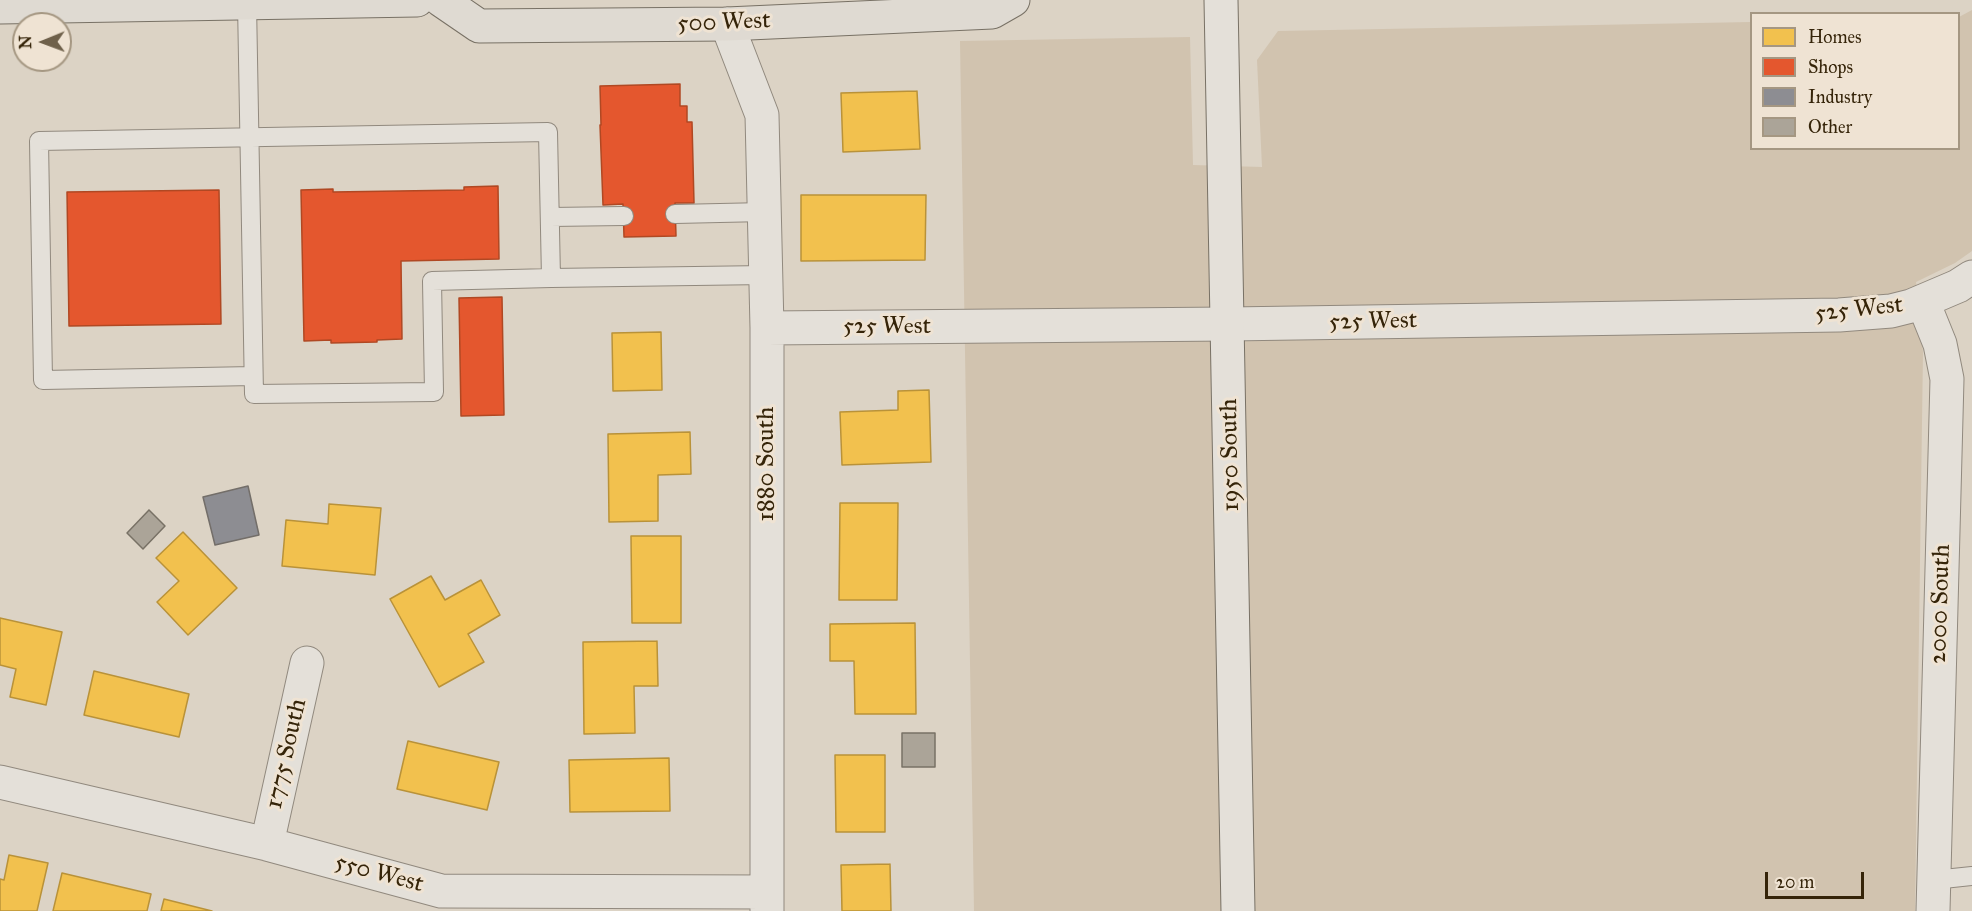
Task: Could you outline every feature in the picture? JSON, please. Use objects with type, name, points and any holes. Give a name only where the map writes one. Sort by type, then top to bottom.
[{"type":"main road","points":[[0,7],[146,2],[417,0]]},
{"type":"main road","name":"500 West","points":[[441,0],[478,26],[727,24],[993,12],[1013,0]]},
{"type":"street","name":"1950 South","points":[[1221,0],[1229,324],[1238,911]]},
{"type":"street","name":"1880 South","points":[[727,24],[762,115],[767,328],[767,901]]},
{"type":"street","name":"525 West","points":[[767,328],[1839,315],[1891,311],[1923,302],[1972,277]]},
{"type":"street","name":"2000 South","points":[[1923,302],[1942,352],[1947,379],[1934,895]]},
{"type":"street","name":"1775 South","points":[[267,844],[307,663]]},
{"type":"street","name":"550 West","points":[[0,782],[267,844],[441,891],[767,901]]},
{"type":"lane","points":[[244,2],[254,394],[434,392],[432,281],[766,275]]},
{"type":"lane","points":[[253,376],[43,380],[39,141],[548,132],[551,278]]},
{"type":"lane","points":[[675,214],[765,212]]},
{"type":"lane","points":[[550,217],[624,216]]},
{"type":"lane","points":[[1934,895],[1972,876]]},
{"type":"shaded area","points":[[1972,10],[1972,251],[1955,263],[1916,282],[1923,352],[1915,911],[974,911],[960,41],[1190,37],[1193,165],[1262,167],[1257,60],[1278,31],[1750,22],[1750,150],[1960,150],[1960,16]]},
{"type":"building: Homes","points":[[917,91],[920,149],[843,152],[841,93]]},
{"type":"building: Homes","points":[[801,195],[926,195],[925,260],[801,261]]},
{"type":"building: Homes","points":[[661,332],[662,390],[613,391],[612,333]]},
{"type":"building: Homes","points":[[929,390],[931,462],[842,465],[840,412],[898,410],[898,391]]},
{"type":"building: Homes","points":[[690,432],[691,474],[658,475],[658,521],[609,522],[608,434]]},
{"type":"building: Homes","points":[[840,503],[898,503],[897,600],[839,600]]},
{"type":"building: Homes","points":[[329,504],[381,508],[375,575],[282,566],[286,520],[328,524]]},
{"type":"building: Homes","points":[[183,532],[237,588],[188,635],[157,602],[179,581],[156,558]]},
{"type":"building: Homes","points":[[631,536],[681,536],[681,623],[632,623]]},
{"type":"building: Homes","points":[[431,576],[445,600],[481,580],[500,615],[468,634],[484,662],[439,687],[390,599]]},
{"type":"building: Homes","points":[[0,618],[62,632],[46,705],[10,697],[16,669],[0,665]]},
{"type":"building: Homes","points":[[915,623],[916,714],[855,714],[854,661],[830,661],[830,624]]},
{"type":"building: Homes","points":[[657,641],[658,686],[634,686],[635,733],[584,734],[583,642]]},
{"type":"building: Homes","points":[[94,671],[189,694],[179,737],[84,715]]},
{"type":"building: Homes","points":[[408,741],[499,762],[487,810],[397,789]]},
{"type":"building: Homes","points":[[835,755],[885,755],[885,832],[836,832]]},
{"type":"building: Homes","points":[[669,758],[670,811],[570,812],[569,760]]},
{"type":"building: Homes","points":[[9,855],[48,863],[37,911],[0,911],[0,879],[4,880]]},
{"type":"building: Homes","points":[[890,864],[891,911],[842,911],[841,865]]},
{"type":"building: Homes","points":[[62,873],[151,894],[147,911],[53,911]]},
{"type":"building: Homes","points":[[164,899],[212,911],[161,911]]},
{"type":"building: Shops","points":[[680,84],[680,106],[687,106],[687,122],[692,122],[694,203],[675,203],[676,236],[624,237],[623,204],[603,205],[600,86]]},
{"type":"building: Shops","points":[[498,186],[499,259],[401,261],[402,339],[331,343],[331,340],[304,341],[301,190],[333,189],[333,192],[464,190],[464,187]]},
{"type":"building: Shops","points":[[219,190],[221,324],[69,326],[67,192]]},
{"type":"building: Shops","points":[[502,297],[504,415],[461,416],[459,298]]},
{"type":"building: Industry","points":[[248,486],[259,535],[215,545],[203,497]]},
{"type":"building: Other","points":[[149,510],[165,526],[143,549],[127,533]]},
{"type":"building: Other","points":[[902,733],[935,733],[935,767],[902,767]]}]
